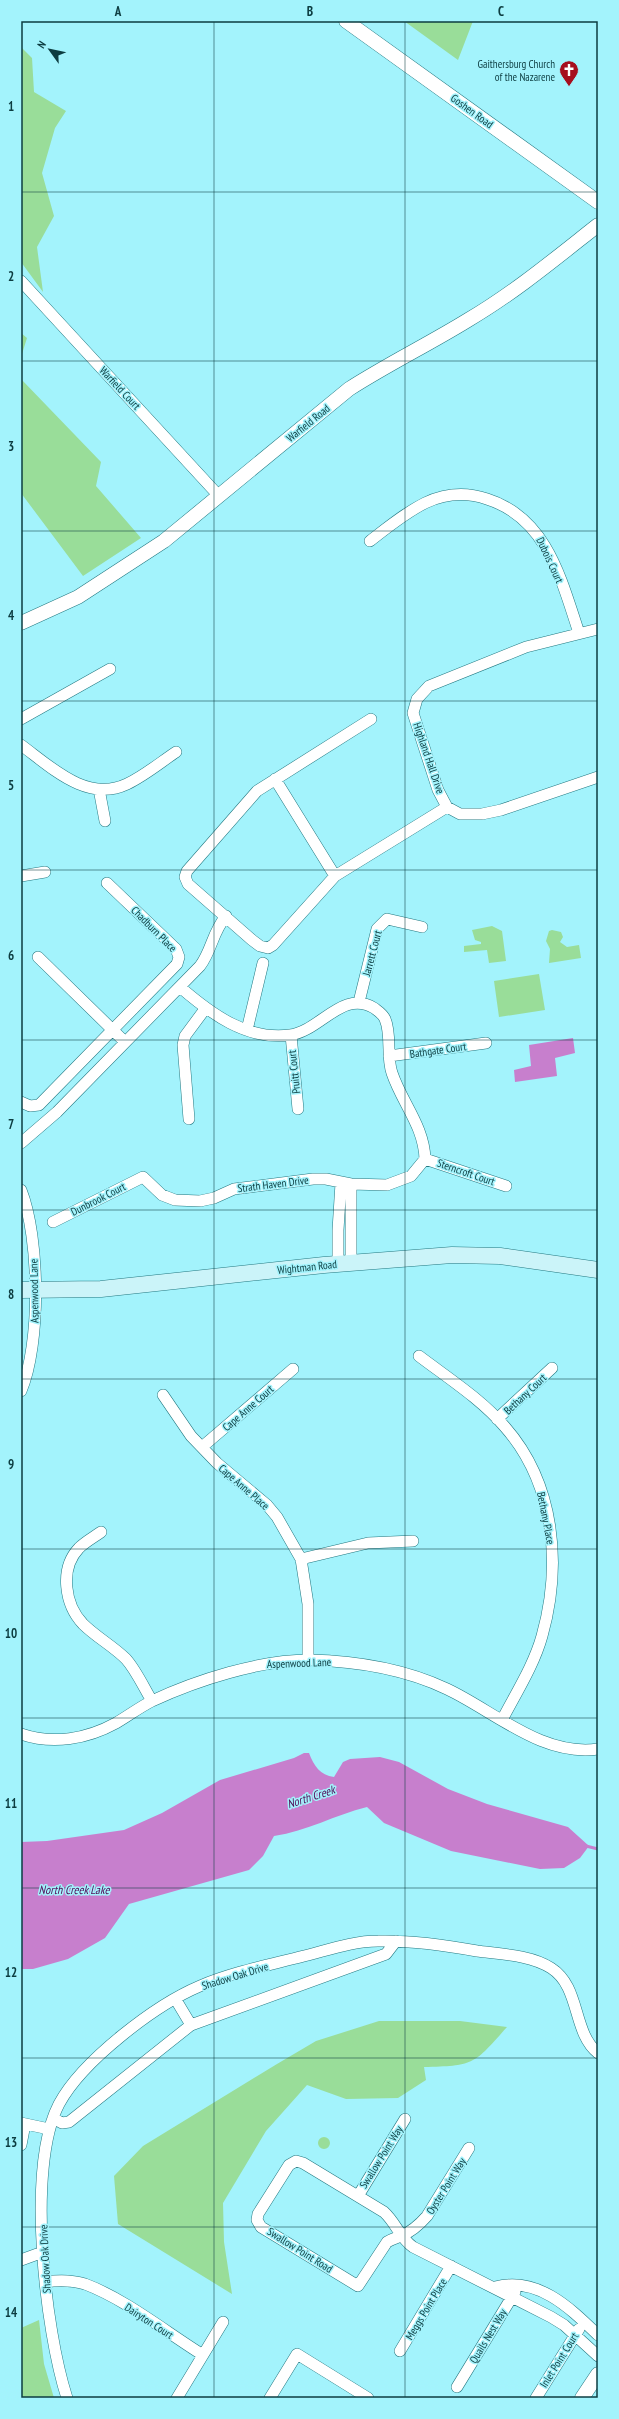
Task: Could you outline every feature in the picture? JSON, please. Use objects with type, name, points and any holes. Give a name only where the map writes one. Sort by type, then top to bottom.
[{"type":"main road","name":"Wightman Road","points":[[28,1290],[101,1289],[344,1263],[452,1254],[500,1256],[596,1268]]},
{"type":"street","name":"Goshen Road","points":[[346,21],[598,202]]},
{"type":"street","name":"Warfield Road","points":[[21,623],[78,597],[164,541],[349,389],[500,300],[598,225]]},
{"type":"street","name":"Warfield Court","points":[[21,280],[219,496]]},
{"type":"street","name":"Dubois Court","points":[[370,541],[408,512],[446,496],[479,496],[499,503],[517,513],[532,526],[540,537],[566,594],[579,633]]},
{"type":"street","name":"Highland Hall Drive","points":[[598,629],[526,647],[429,686],[417,699],[413,713],[438,790],[447,807],[460,814],[482,814],[598,777]]},
{"type":"street","points":[[21,719],[110,669]]},
{"type":"street","points":[[371,719],[249,797],[187,871],[185,877],[188,884],[260,946],[268,948],[273,945],[335,876],[447,807]]},
{"type":"street","points":[[21,745],[69,780],[84,786],[99,788],[127,784],[176,752]]},
{"type":"street","points":[[275,779],[335,876]]},
{"type":"street","points":[[99,788],[105,821]]},
{"type":"street","points":[[21,876],[45,872]]},
{"type":"street","name":"Chadburn Place","points":[[21,1102],[30,1106],[39,1104],[177,964],[180,957],[176,949],[107,883]]},
{"type":"street","points":[[21,1143],[57,1112],[205,960],[214,933],[226,916]]},
{"type":"street","name":"Jarrett Court","points":[[359,1002],[377,929],[381,922],[387,919],[422,927]]},
{"type":"street","points":[[38,957],[125,1042]]},
{"type":"street","points":[[247,1030],[263,963]]},
{"type":"street","points":[[180,987],[205,1009],[225,1021],[247,1030],[267,1034],[291,1035],[309,1028],[343,1006],[359,1002],[378,1011],[385,1018],[389,1056],[395,1082],[422,1134],[425,1159]]},
{"type":"street","points":[[189,1119],[183,1045],[185,1036],[205,1009]]},
{"type":"street","name":"Pruitt Court","points":[[291,1035],[298,1109]]},
{"type":"street","name":"Bathgate Court","points":[[389,1056],[486,1043]]},
{"type":"street","name":"Strath Haven Drive","points":[[143,1176],[162,1195],[188,1201],[214,1198],[234,1188],[313,1179],[326,1179],[346,1184],[387,1185],[401,1181],[418,1170],[425,1159]]},
{"type":"street","name":"Sterncroft Court","points":[[425,1159],[506,1186]]},
{"type":"street","name":"Dunbrook Court","points":[[53,1222],[143,1176]]},
{"type":"street","points":[[344,1263],[346,1184]]},
{"type":"street","name":"Aspenwood Lane","points":[[21,1190],[28,1208],[32,1234],[28,1290],[34,1338],[27,1377],[21,1391]]},
{"type":"street","name":"Bethany Place","points":[[419,1356],[484,1406],[497,1419],[522,1451],[540,1483],[552,1532],[554,1568],[553,1589],[542,1636],[534,1658],[502,1720]]},
{"type":"street","name":"Bethany Court","points":[[497,1419],[552,1368]]},
{"type":"street","name":"Cape Anne Court","points":[[202,1447],[293,1369]]},
{"type":"street","name":"Cape Anne Place","points":[[163,1395],[191,1436],[278,1517],[301,1559],[307,1593],[308,1660]]},
{"type":"street","points":[[101,1532],[79,1548],[73,1557],[68,1570],[66,1586],[69,1602],[73,1613],[84,1625],[127,1660],[152,1701]]},
{"type":"street","points":[[301,1559],[368,1543],[414,1541]]},
{"type":"street","name":"Aspenwood Lane","points":[[21,1734],[51,1740],[75,1738],[115,1724],[152,1701],[261,1664],[308,1660],[369,1666],[407,1674],[445,1688],[533,1737],[561,1747],[598,1750]]},
{"type":"street","points":[[53,2118],[62,2123],[69,2122],[191,2024],[386,1954],[396,1941]]},
{"type":"street","name":"Shadow Oak Drive","points":[[67,2398],[50,2326],[45,2282],[43,2252],[44,2158],[49,2129],[60,2103],[96,2060],[149,2016],[203,1985],[244,1972],[356,1943],[396,1941],[436,1944],[518,1957],[551,1968],[568,1987],[587,2042],[598,2053]]},
{"type":"street","points":[[176,2000],[191,2024]]},
{"type":"street","name":"Swallow Point Way","points":[[358,2196],[405,2119]]},
{"type":"street","points":[[21,2145],[23,2124],[49,2129]]},
{"type":"street","name":"Oyster Point Way","points":[[402,2236],[427,2216],[469,2148]]},
{"type":"street","name":"Swallow Point Road","points":[[402,2236],[387,2242],[358,2286],[261,2227],[257,2220],[258,2214],[289,2165],[296,2162],[303,2163],[358,2196],[394,2220],[402,2236],[413,2247],[495,2287],[512,2298],[551,2317],[574,2334],[598,2356]]},
{"type":"street","points":[[21,2260],[43,2252]]},
{"type":"street","name":"Meggs Point Place","points":[[400,2351],[451,2266]]},
{"type":"street","name":"Dairyton Court","points":[[45,2282],[61,2280],[84,2284],[118,2300],[203,2355]]},
{"type":"street","points":[[495,2287],[520,2285],[555,2297],[598,2335]]},
{"type":"street","name":"Quails Nest Way","points":[[457,2387],[520,2285]]},
{"type":"street","points":[[177,2398],[223,2322]]},
{"type":"street","name":"Inlet Point Court","points":[[536,2398],[574,2334],[584,2322]]},
{"type":"street","points":[[270,2398],[297,2354],[368,2398]]},
{"type":"street","points":[[582,2398],[598,2374]]},
{"type":"green space","points":[[404,21],[473,21],[458,60]]},
{"type":"green space","points":[[21,47],[32,58],[34,92],[66,111],[55,128],[42,173],[54,216],[37,247],[43,292],[21,262]]},
{"type":"green space","points":[[21,333],[27,338],[21,357]]},
{"type":"green space","points":[[21,379],[101,462],[96,486],[141,538],[83,576],[21,493]]},
{"type":"green space","points":[[492,926],[502,931],[506,961],[489,963],[487,950],[464,952],[464,946],[481,944],[481,942],[475,940],[472,930]]},
{"type":"green space","points":[[552,930],[561,932],[563,937],[560,942],[567,947],[579,945],[581,958],[549,963],[550,949],[546,941],[549,931]]},
{"type":"green space","points":[[539,974],[545,1010],[499,1017],[494,981]]},
{"type":"green space","points":[[379,2021],[460,2021],[507,2027],[480,2056],[464,2064],[441,2067],[424,2067],[426,2080],[398,2098],[346,2099],[307,2085],[266,2131],[223,2203],[224,2242],[232,2294],[118,2224],[114,2176],[143,2146],[316,2041]]},
{"type":"green space","points":[[324,2137],[328,2139],[330,2143],[328,2147],[324,2149],[320,2147],[318,2143],[320,2139]]},
{"type":"green space","points":[[39,2320],[44,2364],[54,2398],[21,2398],[21,2328]]},
{"type":"water","points":[[573,1038],[575,1053],[555,1058],[557,1076],[515,1082],[514,1070],[531,1066],[529,1045]]},
{"type":"water","name":"North Creek Lake","points":[[304,1753],[309,1753],[315,1766],[321,1772],[334,1777],[343,1762],[350,1759],[380,1757],[399,1762],[448,1789],[487,1804],[568,1827],[589,1846],[580,1858],[564,1868],[540,1869],[451,1851],[384,1823],[367,1807],[309,1827],[274,1836],[263,1856],[249,1870],[129,1904],[105,1938],[68,1959],[33,1969],[21,1969],[21,1842],[47,1841],[124,1830],[162,1813],[220,1780],[294,1758]]},
{"type":"waterway","name":"North Creek","points":[[586,1846],[598,1849]]},
{"type":"place","name":"Gaithersburg Church of the Nazarene","points":[[569,87]]}]
